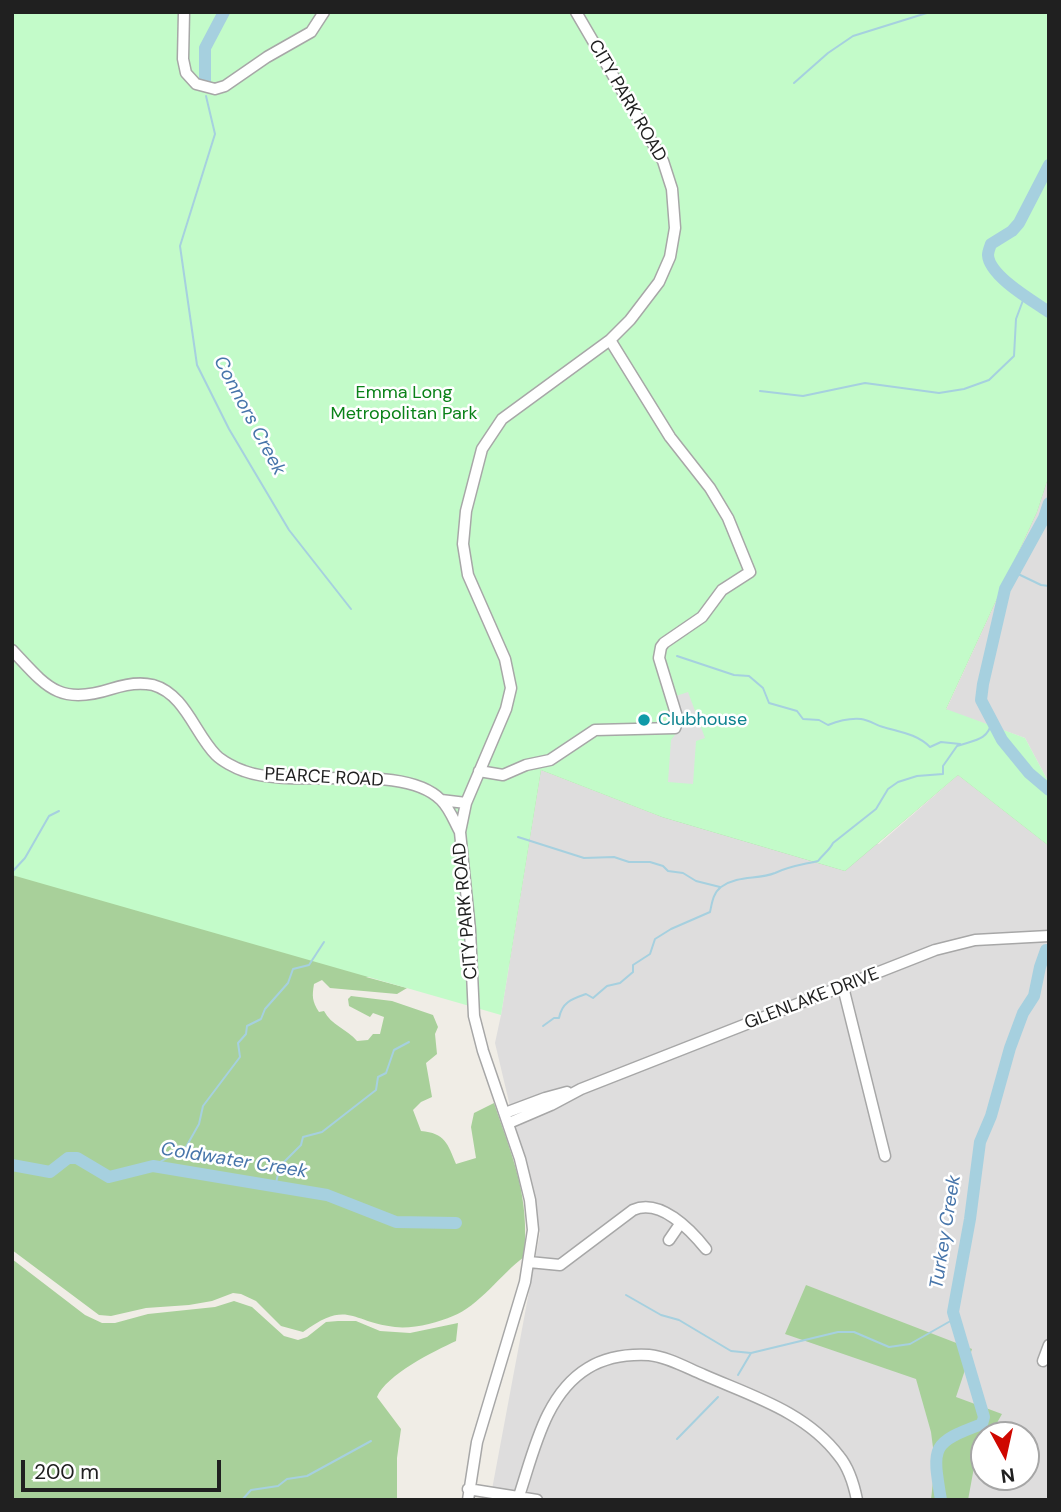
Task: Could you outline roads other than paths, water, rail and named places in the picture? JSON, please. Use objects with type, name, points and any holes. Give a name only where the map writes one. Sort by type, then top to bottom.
[{"type":"street","points":[[184,12],[183,60],[186,73],[196,84],[215,89],[225,86],[267,57],[311,32],[324,12]]},
{"type":"street","name":"CITY PARK ROAD","points":[[468,1495],[477,1442],[529,1262],[533,1230],[530,1200],[474,1016],[470,930],[460,832],[466,803],[506,709],[511,688],[505,659],[476,597],[464,560],[464,521],[482,449],[502,419],[610,340],[641,307],[659,282],[670,257],[675,214],[672,188],[663,161],[576,12]]},
{"type":"street","points":[[479,771],[503,775],[526,765],[550,760],[595,730],[675,728],[678,720],[659,658],[661,647],[668,639],[702,617],[722,590],[750,572],[736,535],[716,498],[687,456],[670,437],[610,340]]},
{"type":"street","name":"PEARCE ROAD","points":[[12,650],[53,690],[65,694],[90,696],[123,685],[152,685],[168,693],[181,706],[216,756],[243,771],[271,778],[356,778],[401,783],[420,788],[441,800],[466,803]]},
{"type":"street","points":[[441,800],[460,832]]},
{"type":"street","name":"GLENLAKE DRIVE","points":[[507,1118],[551,1105],[581,1089],[955,944],[975,940],[1049,936]]},
{"type":"street","points":[[843,987],[885,1156]]},
{"type":"street","points":[[529,1262],[560,1265],[642,1206],[663,1211],[698,1238],[706,1249]]},
{"type":"street","points":[[669,1240],[680,1224]]},
{"type":"street","points":[[1042,1362],[1049,1345]]},
{"type":"street","points":[[519,1496],[548,1413],[565,1388],[589,1367],[619,1356],[635,1355],[664,1358],[776,1406],[806,1424],[840,1456],[849,1472],[857,1500]]},
{"type":"street","points":[[468,1495],[519,1496],[537,1500]]},
{"type":"waterway","name":"Connors Creek","points":[[205,81],[205,48],[224,12]]},
{"type":"waterway","points":[[794,83],[828,53],[853,36],[930,12]]},
{"type":"waterway","name":"Connors Creek","points":[[206,96],[215,134],[180,246],[197,365],[229,429],[289,530],[351,609]]},
{"type":"waterway","name":"Turkey Creek","points":[[1049,165],[1019,223],[1012,231],[991,244],[988,255],[990,263],[1004,279],[1049,312]]},
{"type":"waterway","points":[[760,391],[803,396],[865,383],[939,393],[964,389],[989,380],[1014,356],[1016,319],[1025,295]]},
{"type":"waterway","name":"Turkey Creek","points":[[1049,503],[1044,518],[1005,589],[981,700],[1002,740],[1029,773],[1049,790]]},
{"type":"waterway","points":[[1014,572],[1049,586]]},
{"type":"waterway","points":[[677,656],[734,675],[749,676],[763,688],[769,703],[797,711],[803,719],[819,720],[828,725],[861,719],[914,736],[930,747],[941,742],[960,744]]},
{"type":"waterway","points":[[543,1026],[554,1018],[559,1018],[565,1005],[572,1000],[586,994],[593,998],[607,986],[620,983],[633,972],[633,965],[650,954],[655,939],[710,912],[718,889],[727,883],[818,861],[833,843],[876,809],[888,789],[898,782],[917,776],[943,774],[943,766],[957,746],[984,736],[992,721]]},
{"type":"waterway","points":[[12,872],[25,858],[49,816],[59,811]]},
{"type":"waterway","points":[[518,837],[584,858],[614,857],[629,862],[650,862],[663,866],[668,871],[683,873],[696,881],[720,887]]},
{"type":"waterway","points":[[153,1166],[186,1147],[199,1124],[203,1106],[240,1057],[238,1043],[246,1034],[247,1026],[261,1019],[265,1009],[288,983],[293,969],[309,965],[324,942]]},
{"type":"waterway","name":"Turkey Creek","points":[[941,1500],[936,1468],[939,1449],[953,1436],[982,1424],[984,1417],[953,1312],[970,1219],[980,1142],[991,1116],[1010,1048],[1023,1013],[1034,996],[1046,950]]},
{"type":"waterway","points":[[275,1187],[280,1166],[301,1145],[303,1137],[322,1132],[376,1090],[378,1077],[386,1073],[394,1050],[409,1042]]},
{"type":"waterway","name":"Coldwater Creek","points":[[12,1165],[50,1172],[68,1158],[77,1158],[109,1177],[153,1166],[327,1195],[396,1222],[456,1223]]},
{"type":"waterway","points":[[626,1295],[661,1315],[679,1320],[731,1351],[751,1353],[838,1332],[854,1332],[889,1347],[910,1344],[954,1319]]},
{"type":"waterway","points":[[738,1375],[751,1353]]},
{"type":"waterway","points":[[677,1439],[718,1397]]},
{"type":"waterway","points":[[242,1500],[251,1490],[278,1486],[287,1479],[307,1476],[371,1441]]},
{"type":"place","name":"Clubhouse","points":[[644,720]]},
{"type":"park label","name":"Emma Long Metropolitan Park","points":[[404,403]]}]
